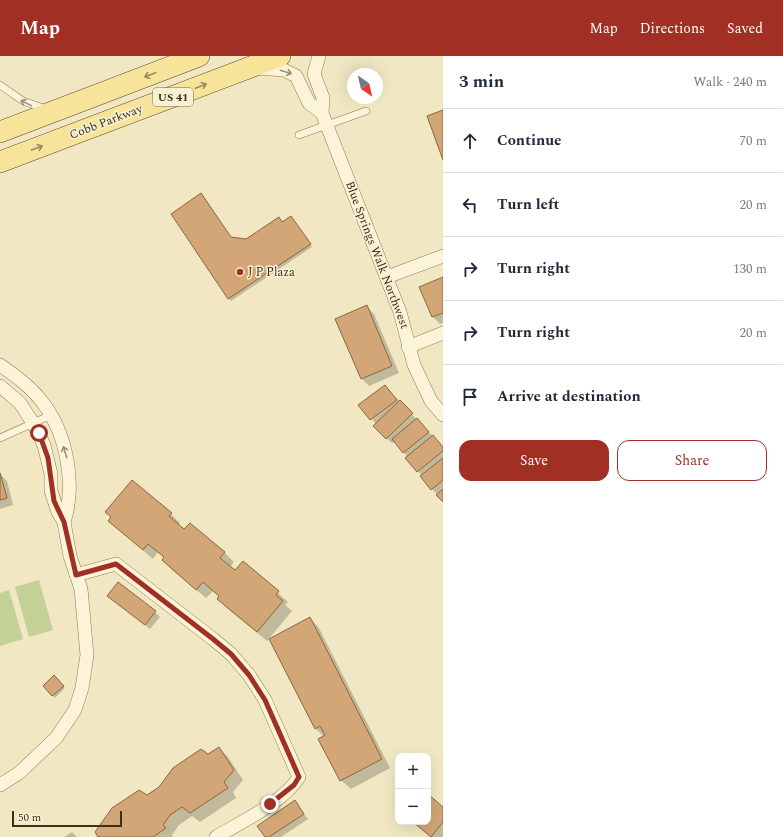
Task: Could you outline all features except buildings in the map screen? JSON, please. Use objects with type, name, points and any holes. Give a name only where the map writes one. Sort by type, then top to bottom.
[{"type":"main road","name":"US 41","points":[[0,132],[199,56]]},
{"type":"main road","name":"Cobb Parkway","points":[[0,162],[280,56]]},
{"type":"street","name":"Blue Springs Walk Northwest","points":[[319,56],[314,74],[323,98],[324,119],[387,277],[406,331],[408,347],[421,384],[431,401],[442,414]]},
{"type":"street","name":"Blue Springs Walk Northwest","points":[[248,68],[290,72],[300,81],[309,103],[324,119]]},
{"type":"street","points":[[387,277],[443,256]]},
{"type":"street","points":[[408,347],[443,333]]},
{"type":"street","points":[[0,365],[31,388],[51,415],[67,460],[71,491],[69,507],[64,522]]},
{"type":"street","points":[[0,386],[20,403],[33,423],[44,445],[51,474],[53,496],[58,512],[64,522],[76,575],[81,589],[87,654],[82,688],[75,710],[56,738],[19,773],[0,785]]},
{"type":"street","points":[[76,575],[116,564],[231,654],[249,675],[265,700],[299,777],[294,785],[270,804],[216,837]]},
{"type":"lane","points":[[0,85],[13,96],[32,106],[56,110]]},
{"type":"lane","points":[[299,135],[324,119],[366,111]]},
{"type":"lane","points":[[0,438],[51,415]]},
{"type":"green space","points":[[39,580],[53,630],[29,637],[15,587]]},
{"type":"green space","points":[[9,590],[23,639],[0,646],[0,593]]},
{"type":"place","name":"J P Plaza","points":[[240,272]]},
{"type":"route","points":[[39,433],[48,458],[54,501],[64,522],[70,556],[76,575],[116,564],[231,654],[254,682],[265,700],[299,777],[294,785],[270,804]]}]
